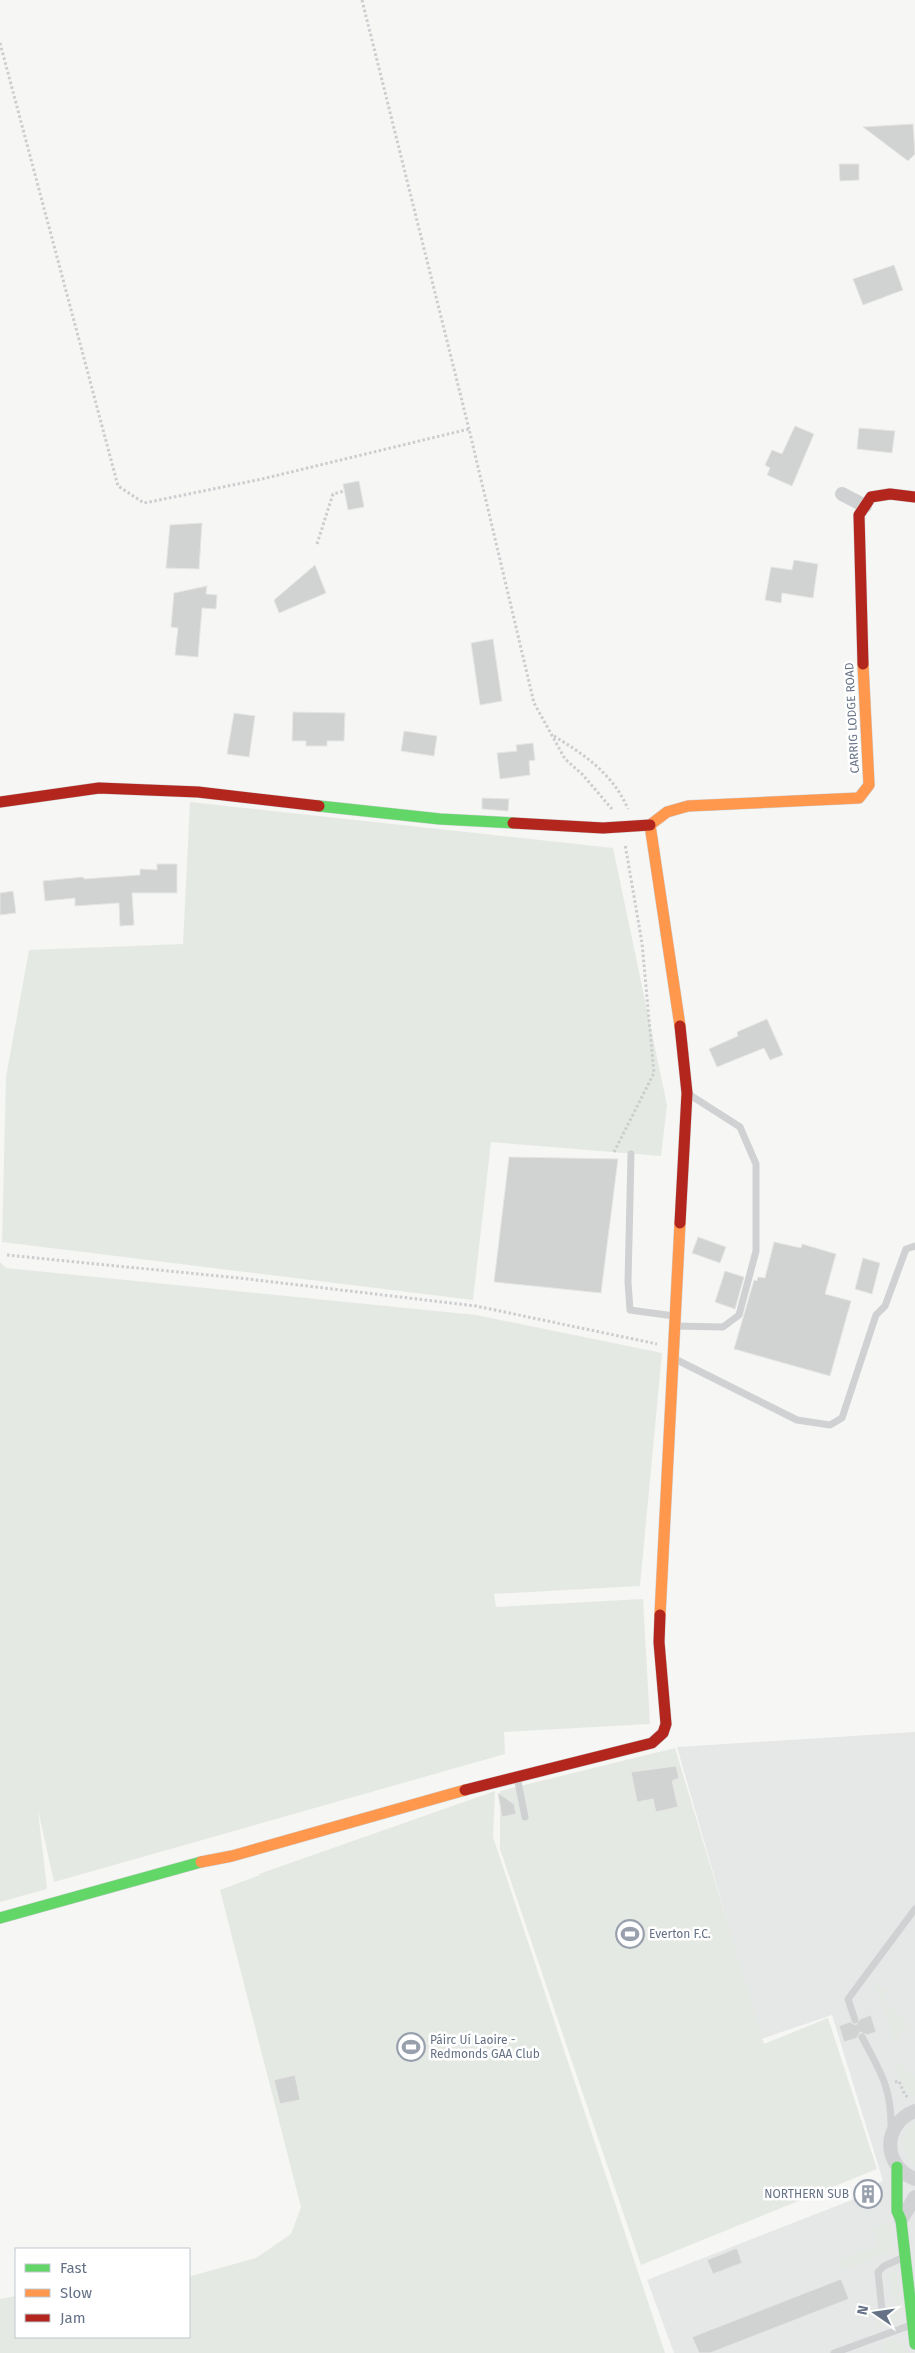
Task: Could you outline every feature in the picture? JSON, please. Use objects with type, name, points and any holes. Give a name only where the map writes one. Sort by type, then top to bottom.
[{"type":"street","points":[[842,494],[865,506],[870,497],[890,494],[915,497]]},
{"type":"street","name":"CARRIG LODGE ROAD","points":[[650,825],[666,812],[688,806],[859,798],[869,785],[863,671],[859,515],[865,506]]},
{"type":"street","points":[[0,802],[99,788],[198,792],[440,819],[604,828],[650,825],[679,1011],[687,1093],[677,1321],[659,1642],[666,1724],[663,1733],[652,1742],[517,1775],[232,1856],[213,1859],[0,1918]]},
{"type":"street","points":[[915,2111],[904,2116],[891,2132],[889,2144],[890,2156],[896,2167],[904,2174],[915,2179]]},
{"type":"street","points":[[896,2167],[897,2211],[901,2220],[915,2344]]},
{"type":"street","points":[[901,2220],[915,2197]]},
{"type":"lane","points":[[632,1154],[628,1282],[630,1310],[677,1321],[723,1327],[739,1316],[756,1251],[756,1164],[740,1127],[687,1093]]},
{"type":"lane","points":[[674,1353],[797,1420],[830,1425],[842,1418],[876,1315],[885,1306],[906,1248],[915,1246]]},
{"type":"lane","points":[[517,1775],[525,1817]]},
{"type":"lane","points":[[855,2020],[848,1999],[915,1909]]},
{"type":"lane","points":[[862,2037],[887,2084],[892,2112],[891,2132]]},
{"type":"lane","points":[[882,2310],[878,2272],[884,2266],[905,2257]]},
{"type":"lane","points":[[834,2353],[913,2325]]},
{"type":"path","points":[[362,0],[469,429],[534,703],[565,759],[582,774],[616,813]]},
{"type":"path","points":[[0,43],[118,486],[144,504],[262,479],[469,429]]},
{"type":"path","points":[[317,544],[333,494],[344,491]]},
{"type":"path","points":[[552,735],[604,771],[623,797],[635,826]]},
{"type":"path","points":[[614,1152],[654,1073],[642,943],[625,843]]},
{"type":"path","points":[[7,1255],[248,1279],[476,1306],[674,1353]]},
{"type":"path","points":[[887,2084],[899,2081],[906,2095],[914,2098]]},
{"type":"shaded area","points":[[190,802],[613,848],[667,1105],[661,1156],[491,1142],[473,1300],[2,1242],[6,1077],[29,950],[183,944]]},
{"type":"shaded area","points":[[0,1262],[6,1268],[476,1315],[662,1353],[640,1586],[494,1594],[496,1607],[643,1599],[650,1724],[504,1732],[505,1754],[54,1882],[38,1810],[47,1889],[0,1902]]},
{"type":"shaded area","points":[[915,1732],[915,2353],[674,2353],[647,2280],[857,2198],[857,2191],[883,2181],[832,2015],[761,2039],[677,1747]]},
{"type":"shaded area","name":"Everton F.C.","points":[[675,1748],[764,2044],[828,2018],[877,2169],[641,2265],[500,1849],[500,1791]]},
{"type":"shaded area","name":"Páirc Uí Laoire - Redmonds GAA Club","points":[[495,1791],[493,1837],[665,2353],[0,2353],[0,2299],[15,2296],[15,2338],[190,2338],[191,2276],[256,2258],[291,2234],[301,2207],[220,1890],[259,1874]]},
{"type":"shaded area","points":[[871,1980],[887,1991],[882,2000],[870,1982]]},
{"type":"shaded area","points":[[882,2002],[909,2024],[892,2043],[890,2027]]},
{"type":"shaded area","points":[[894,2061],[915,2076],[915,2095],[903,2086]]},
{"type":"shaded area","points":[[915,2123],[915,2163],[909,2159],[903,2149],[903,2138]]},
{"type":"shaded area","points":[[888,2223],[893,2233],[892,2251],[842,2270],[839,2260],[879,2246],[873,2229]]},
{"type":"shaded area","points":[[894,2272],[897,2275],[901,2313],[893,2323],[879,2328],[877,2321],[897,2312],[889,2273]]},
{"type":"shaded area","points":[[887,2339],[900,2342],[906,2353],[887,2353],[883,2341]]},
{"type":"building","points":[[913,124],[915,154],[908,161],[863,127]]},
{"type":"building","points":[[839,164],[859,164],[859,180],[840,181]]},
{"type":"building","points":[[894,265],[903,290],[863,305],[853,279]]},
{"type":"building","points":[[795,426],[814,434],[792,486],[767,475],[770,468],[765,465],[772,450],[782,454]]},
{"type":"building","points":[[859,428],[895,431],[892,453],[857,449]]},
{"type":"building","points":[[359,481],[364,507],[348,510],[343,484]]},
{"type":"building","points":[[202,523],[199,569],[166,568],[170,525]]},
{"type":"building","points":[[794,560],[818,564],[813,598],[782,593],[781,603],[765,600],[771,567],[792,570]]},
{"type":"building","points":[[315,565],[326,593],[279,613],[274,600]]},
{"type":"building","points":[[207,586],[206,594],[217,595],[216,609],[202,608],[198,657],[175,655],[178,628],[171,627],[174,593]]},
{"type":"building","points":[[493,639],[502,701],[480,705],[471,643]]},
{"type":"building","points":[[293,712],[345,713],[344,741],[327,741],[327,746],[306,746],[306,741],[292,741]]},
{"type":"building","points":[[234,713],[255,716],[249,757],[227,754]]},
{"type":"building","points":[[404,731],[437,736],[434,756],[401,751]]},
{"type":"building","points":[[533,743],[535,760],[529,761],[530,775],[500,779],[497,753],[517,751],[516,745]]},
{"type":"building","points":[[482,798],[509,799],[508,811],[482,809]]},
{"type":"building","points":[[157,864],[177,864],[177,893],[132,893],[134,925],[120,926],[119,903],[75,906],[75,898],[45,901],[43,881],[83,877],[84,879],[140,875],[140,869],[157,870]]},
{"type":"building","points":[[13,891],[16,913],[0,915],[0,893]]},
{"type":"building","points":[[767,1019],[783,1055],[770,1060],[764,1048],[717,1067],[709,1049],[738,1036],[737,1032]]},
{"type":"building","points":[[509,1157],[618,1159],[601,1293],[494,1282]]},
{"type":"building","points":[[698,1237],[726,1247],[720,1263],[692,1253]]},
{"type":"building","points":[[774,1242],[801,1248],[802,1244],[836,1254],[825,1294],[851,1301],[830,1376],[734,1349],[754,1280],[757,1281],[758,1277],[765,1278]]},
{"type":"building","points":[[863,1258],[880,1263],[872,1294],[855,1289]]},
{"type":"building","points":[[725,1271],[744,1277],[735,1309],[715,1302]]},
{"type":"building","points":[[676,1766],[679,1778],[672,1781],[678,1807],[656,1812],[653,1799],[637,1802],[631,1772]]},
{"type":"building","points":[[498,1793],[514,1804],[516,1814],[502,1817]]},
{"type":"building","points":[[871,2015],[876,2032],[867,2035],[860,2032],[857,2038],[844,2042],[839,2026],[850,2022],[856,2025],[860,2019]]},
{"type":"building","points":[[295,2075],[300,2100],[280,2104],[274,2080]]},
{"type":"building","points":[[737,2248],[742,2263],[713,2274],[707,2260]]},
{"type":"building","points":[[841,2279],[849,2299],[710,2353],[699,2353],[692,2337]]},
{"type":"traffic: fast","points":[[319,806],[440,819],[513,823]]},
{"type":"traffic: fast","points":[[0,1918],[201,1862]]},
{"type":"traffic: fast","points":[[897,2167],[897,2211],[901,2220],[915,2344]]},
{"type":"traffic: slow","points":[[650,825],[667,812],[688,806],[859,798],[869,785],[863,664]]},
{"type":"traffic: slow","points":[[650,825],[680,1026]]},
{"type":"traffic: slow","points":[[660,1615],[680,1223]]},
{"type":"traffic: slow","points":[[201,1862],[232,1856],[465,1790]]},
{"type":"traffic: jam","points":[[863,664],[859,515],[871,497],[890,494],[915,497]]},
{"type":"traffic: jam","points":[[0,802],[99,788],[198,792],[319,806]]},
{"type":"traffic: jam","points":[[513,823],[603,828],[650,825]]},
{"type":"traffic: jam","points":[[680,1026],[687,1093],[680,1223]]},
{"type":"traffic: jam","points":[[465,1790],[652,1743],[663,1733],[666,1724],[659,1642],[660,1615]]},
{"type":"place","name":"Everton F.C.","points":[[630,1934]]},
{"type":"place","name":"Páirc Uí Laoire - Redmonds GAA Club","points":[[411,2047]]},
{"type":"place","name":"NORTHERN SUB","points":[[868,2194]]}]
